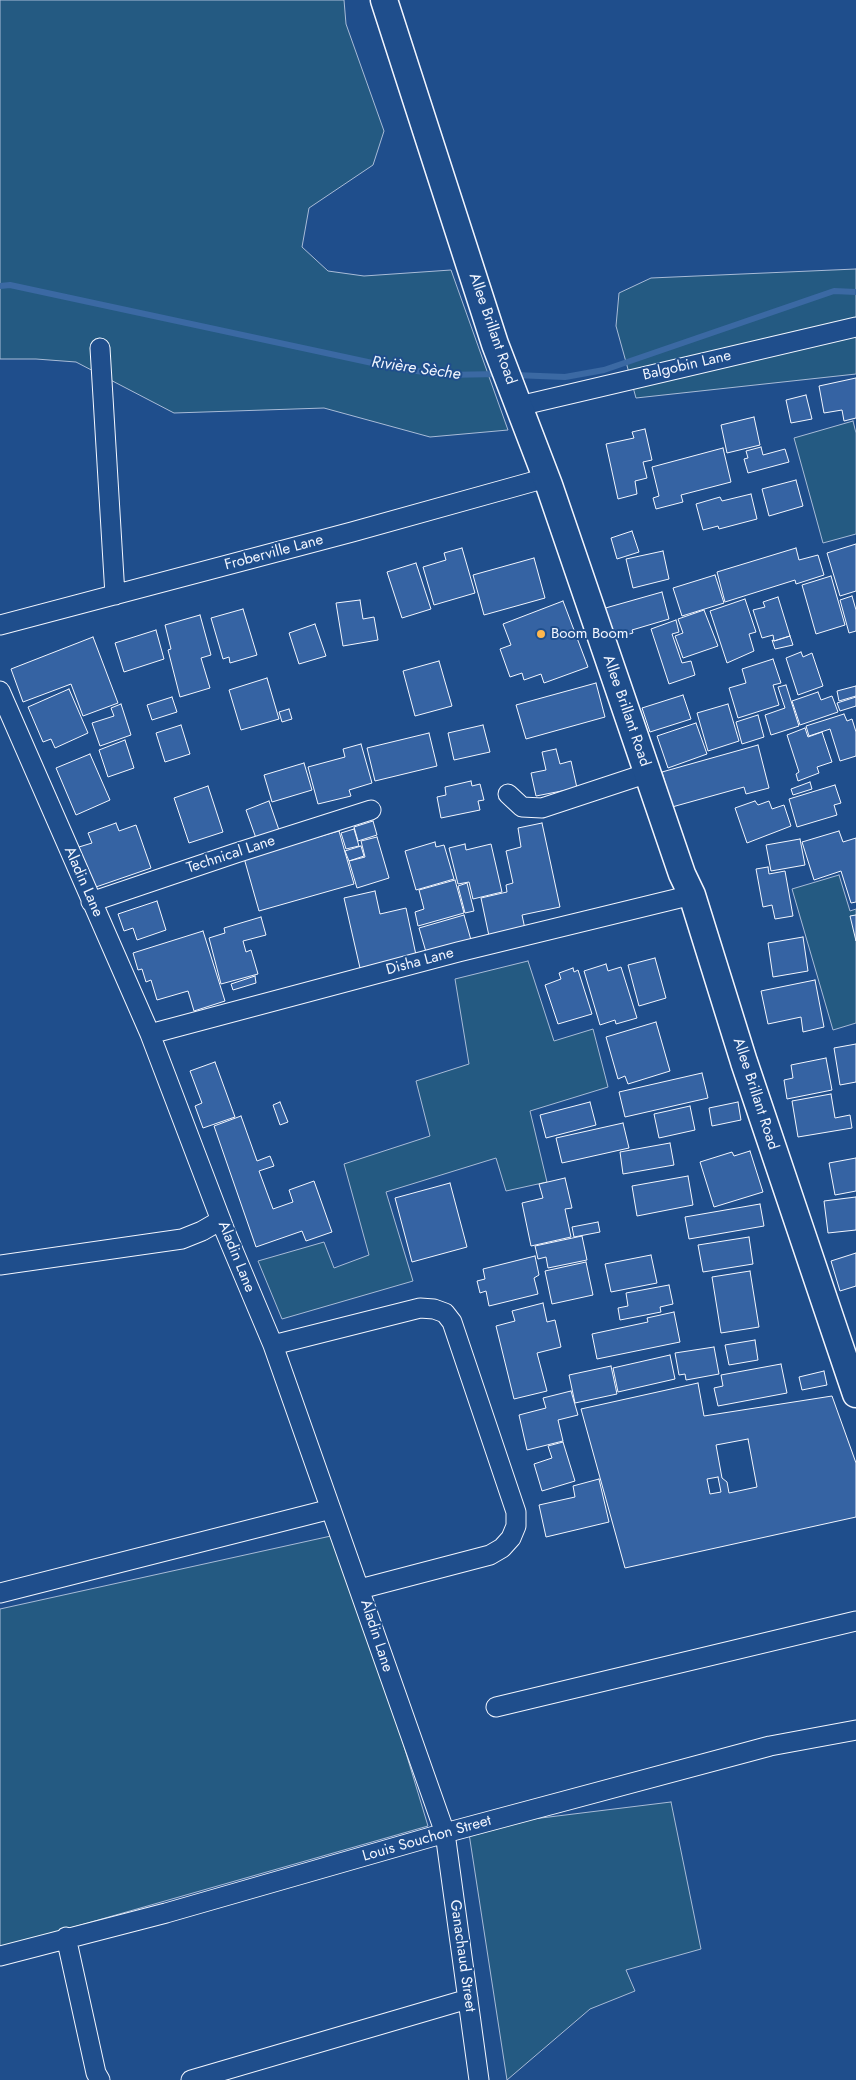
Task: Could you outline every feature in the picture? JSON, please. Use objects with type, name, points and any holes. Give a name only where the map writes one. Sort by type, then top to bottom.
[{"type":"main road","name":"Allee Brillant Road","points":[[384,0],[495,344],[546,478],[682,874],[692,895],[744,1062],[856,1394]]},
{"type":"street","name":"Balgobin Lane","points":[[518,402],[856,327]]},
{"type":"street","points":[[100,348],[115,595]]},
{"type":"street","name":"Froberville Lane","points":[[0,625],[352,532],[546,478]]},
{"type":"street","name":"Aladin Lane","points":[[0,690],[150,1034],[221,1220],[273,1346],[445,1833]]},
{"type":"street","points":[[508,794],[522,808],[542,808],[648,773]]},
{"type":"street","name":"Technical Lane","points":[[92,902],[371,810]]},
{"type":"street","name":"Disha Lane","points":[[150,1034],[458,952],[692,895]]},
{"type":"street","points":[[0,1265],[182,1239],[202,1231],[221,1220]]},
{"type":"street","points":[[273,1346],[420,1308],[434,1308],[445,1313],[452,1322],[516,1512],[516,1526],[511,1538],[502,1548],[490,1555],[360,1589]]},
{"type":"street","points":[[0,1593],[331,1509]]},
{"type":"street","points":[[496,1707],[856,1621]]},
{"type":"street","name":"Louis Souchon Street","points":[[0,1956],[66,1937],[166,1913],[445,1833],[770,1746],[856,1730]]},
{"type":"street","name":"Ganachaud Street","points":[[445,1833],[479,2080]]},
{"type":"street","points":[[66,1937],[96,2073],[100,2080]]},
{"type":"street","points":[[191,2080],[468,1999]]},
{"type":"shaded area","points":[[0,0],[344,0],[346,24],[384,131],[373,165],[309,208],[302,247],[328,271],[364,276],[451,270],[508,430],[430,437],[324,408],[174,413],[76,362],[0,359]]},
{"type":"shaded area","points":[[856,269],[856,374],[636,398],[616,326],[619,293],[651,278]]},
{"type":"shaded area","points":[[853,421],[856,433],[856,534],[823,543],[794,438]]},
{"type":"shaded area","points":[[839,875],[850,911],[856,909],[856,1023],[833,1030],[792,889]]},
{"type":"shaded area","points":[[528,961],[554,1041],[593,1029],[608,1087],[530,1111],[547,1182],[506,1191],[496,1158],[386,1192],[413,1281],[282,1319],[258,1261],[324,1242],[334,1268],[369,1255],[344,1164],[430,1136],[416,1081],[469,1064],[455,979]]},
{"type":"shaded area","points":[[340,1534],[428,1826],[0,1948],[0,1609]]},
{"type":"shaded area","points":[[671,1802],[701,1949],[626,1970],[635,1991],[590,2009],[507,2080],[468,1827]]},
{"type":"building","points":[[856,378],[856,418],[844,421],[842,410],[824,413],[819,386]]},
{"type":"building","points":[[806,395],[812,419],[791,423],[786,400]]},
{"type":"building","points":[[754,417],[760,445],[727,453],[721,425]]},
{"type":"building","points":[[645,429],[652,460],[643,462],[647,478],[635,481],[637,494],[618,499],[606,444],[634,438],[632,432]]},
{"type":"building","points":[[761,447],[763,455],[785,449],[789,462],[748,473],[744,459],[748,458],[746,451]]},
{"type":"building","points":[[723,448],[731,482],[681,495],[683,502],[656,509],[653,498],[659,496],[652,467]]},
{"type":"building","points":[[796,480],[803,506],[769,516],[762,489]]},
{"type":"building","points":[[751,494],[757,519],[719,529],[718,526],[703,530],[696,504],[720,497],[722,501]]},
{"type":"building","points":[[632,531],[639,552],[617,559],[611,538]]},
{"type":"building","points":[[856,544],[856,591],[840,596],[827,553]]},
{"type":"building","points":[[462,548],[475,593],[434,605],[423,567],[446,560],[444,553]]},
{"type":"building","points":[[796,548],[799,560],[818,555],[824,575],[796,584],[795,580],[725,602],[717,572]]},
{"type":"building","points":[[663,551],[669,579],[633,588],[626,559]]},
{"type":"building","points":[[534,558],[545,598],[484,615],[473,575]]},
{"type":"building","points":[[416,563],[431,609],[402,618],[387,572]]},
{"type":"building","points":[[715,575],[724,603],[682,616],[673,588]]},
{"type":"building","points":[[831,576],[845,625],[816,634],[802,585]]},
{"type":"building","points":[[662,592],[669,619],[632,630],[633,633],[611,639],[602,609]]},
{"type":"building","points":[[852,596],[856,610],[856,631],[849,633],[840,600]]},
{"type":"building","points":[[778,597],[790,636],[774,641],[773,635],[762,638],[753,610],[765,607],[763,602]]},
{"type":"building","points":[[745,599],[756,632],[749,634],[754,651],[727,663],[710,611]]},
{"type":"building","points":[[360,600],[363,619],[374,617],[378,640],[343,646],[336,603]]},
{"type":"building","name":"Boom Boom","points":[[563,601],[588,667],[544,683],[541,674],[524,680],[522,673],[510,677],[500,649],[511,645],[503,624]]},
{"type":"building","points":[[243,609],[257,655],[230,663],[229,657],[223,659],[211,618]]},
{"type":"building","points":[[704,610],[718,646],[683,658],[675,636],[683,633],[678,619]]},
{"type":"building","points":[[200,615],[211,655],[201,658],[210,688],[180,697],[168,650],[171,649],[165,625]]},
{"type":"building","points":[[676,620],[679,632],[672,634],[682,663],[691,661],[695,675],[669,684],[651,629]]},
{"type":"building","points":[[315,624],[326,656],[299,664],[289,633]]},
{"type":"building","points":[[156,630],[164,659],[124,672],[115,643]]},
{"type":"building","points":[[790,636],[793,645],[775,649],[772,640]]},
{"type":"building","points":[[93,637],[118,703],[83,716],[71,684],[23,702],[11,669]]},
{"type":"building","points":[[801,652],[803,657],[812,653],[823,686],[798,695],[786,658]]},
{"type":"building","points":[[773,659],[781,683],[773,685],[779,705],[738,718],[729,688],[746,683],[742,669]]},
{"type":"building","points":[[439,661],[452,706],[415,716],[403,671]]},
{"type":"building","points":[[267,678],[279,719],[241,730],[229,690]]},
{"type":"building","points":[[596,683],[605,717],[526,739],[516,705]]},
{"type":"building","points":[[786,685],[799,726],[771,735],[765,715],[785,708],[778,687]]},
{"type":"building","points":[[856,686],[856,696],[839,701],[837,691]]},
{"type":"building","points":[[69,689],[88,733],[55,748],[51,739],[43,742],[28,707]]},
{"type":"building","points":[[818,692],[821,700],[832,696],[838,712],[800,725],[792,701]]},
{"type":"building","points":[[683,695],[691,719],[650,732],[642,708]]},
{"type":"building","points":[[172,697],[177,712],[152,720],[147,705]]},
{"type":"building","points":[[856,697],[856,706],[840,711],[837,703]]},
{"type":"building","points":[[121,704],[131,735],[100,746],[92,723],[114,716],[111,708]]},
{"type":"building","points":[[728,704],[739,741],[708,751],[697,713]]},
{"type":"building","points":[[289,709],[292,719],[282,722],[279,712]]},
{"type":"building","points":[[844,714],[847,721],[852,719],[856,732],[856,756],[840,761],[830,729],[809,736],[806,726]]},
{"type":"building","points":[[758,715],[764,737],[742,744],[736,722]]},
{"type":"building","points":[[696,723],[707,754],[668,768],[657,736]]},
{"type":"building","points":[[181,725],[190,754],[165,762],[156,733]]},
{"type":"building","points":[[483,725],[490,752],[454,760],[448,733]]},
{"type":"building","points":[[805,728],[808,737],[822,732],[832,762],[817,767],[819,773],[798,781],[796,774],[799,772],[787,735]]},
{"type":"building","points":[[429,733],[437,766],[375,781],[367,748]]},
{"type":"building","points":[[125,740],[134,768],[108,777],[99,750]]},
{"type":"building","points":[[361,744],[372,783],[349,790],[351,796],[318,804],[308,767],[345,757],[343,749]]},
{"type":"building","points":[[758,745],[769,788],[746,794],[744,787],[672,807],[662,772]]},
{"type":"building","points":[[556,749],[560,764],[571,761],[577,788],[536,796],[531,773],[546,770],[542,752]]},
{"type":"building","points":[[90,754],[110,800],[76,815],[56,768]]},
{"type":"building","points":[[304,763],[312,790],[272,802],[264,775]]},
{"type":"building","points":[[471,781],[472,786],[480,784],[484,800],[478,801],[480,810],[441,818],[437,797],[446,795],[445,787]]},
{"type":"building","points":[[810,782],[812,789],[793,795],[791,789]]},
{"type":"building","points":[[835,785],[841,803],[834,805],[837,815],[797,827],[789,799]]},
{"type":"building","points":[[208,786],[223,832],[189,843],[174,798]]},
{"type":"building","points":[[269,801],[280,833],[257,841],[246,810]]},
{"type":"building","points":[[755,801],[758,805],[769,801],[772,809],[784,805],[791,826],[747,843],[735,808]]},
{"type":"building","points":[[373,821],[377,835],[358,841],[354,827]]},
{"type":"building","points":[[116,823],[119,831],[136,825],[151,868],[93,888],[79,847],[92,843],[88,833]]},
{"type":"building","points":[[542,823],[560,907],[522,915],[525,929],[489,936],[481,898],[507,892],[506,885],[513,883],[506,851],[521,847],[518,828]]},
{"type":"building","points":[[354,829],[359,846],[346,849],[341,833]]},
{"type":"building","points":[[339,831],[354,884],[259,911],[244,858]]},
{"type":"building","points":[[839,831],[843,842],[856,838],[856,902],[851,903],[841,871],[814,880],[802,842]]},
{"type":"building","points":[[377,837],[389,878],[357,888],[349,861],[365,857],[361,841]]},
{"type":"building","points":[[800,839],[805,865],[771,871],[766,845]]},
{"type":"building","points":[[435,842],[436,847],[444,845],[454,879],[416,890],[405,851]]},
{"type":"building","points":[[465,844],[466,850],[491,844],[502,892],[473,899],[469,882],[458,884],[449,848]]},
{"type":"building","points":[[361,846],[364,856],[349,861],[345,851]]},
{"type":"building","points":[[768,867],[769,874],[785,871],[793,916],[775,919],[772,905],[763,907],[756,869]]},
{"type":"building","points":[[455,880],[464,913],[418,926],[415,912],[424,909],[419,890]]},
{"type":"building","points":[[467,883],[474,911],[465,913],[458,886]]},
{"type":"building","points":[[375,891],[380,914],[406,908],[416,955],[360,968],[344,898]]},
{"type":"building","points":[[157,901],[166,930],[137,940],[133,928],[124,931],[118,914]]},
{"type":"building","points":[[464,915],[471,940],[426,952],[419,928]]},
{"type":"building","points":[[856,915],[856,941],[850,916]]},
{"type":"building","points":[[261,917],[266,935],[243,941],[246,952],[251,950],[258,974],[221,984],[209,938],[225,933],[224,928]]},
{"type":"building","points":[[203,931],[225,1001],[194,1011],[188,991],[157,1000],[151,980],[146,982],[142,969],[138,970],[133,953]]},
{"type":"building","points":[[803,937],[808,971],[773,977],[768,943]]},
{"type":"building","points":[[655,958],[666,998],[639,1006],[628,965]]},
{"type":"building","points":[[606,964],[608,971],[621,967],[637,1018],[616,1024],[615,1020],[600,1025],[584,971]]},
{"type":"building","points":[[573,968],[574,972],[578,970],[592,1014],[558,1024],[545,985],[561,979],[559,973]]},
{"type":"building","points":[[255,976],[256,983],[233,990],[231,984]]},
{"type":"building","points":[[815,980],[824,1027],[803,1032],[801,1017],[768,1024],[761,991]]},
{"type":"building","points":[[656,1022],[670,1071],[628,1084],[625,1076],[618,1079],[606,1037]]},
{"type":"building","points":[[856,1044],[856,1082],[840,1085],[834,1048]]},
{"type":"building","points":[[826,1058],[832,1090],[787,1099],[784,1080],[793,1078],[791,1065]]},
{"type":"building","points":[[215,1062],[235,1117],[203,1128],[195,1106],[202,1103],[190,1071]]},
{"type":"building","points":[[702,1073],[708,1098],[625,1117],[619,1092]]},
{"type":"building","points":[[831,1094],[835,1118],[850,1115],[852,1128],[798,1137],[792,1101]]},
{"type":"building","points":[[280,1102],[288,1122],[280,1125],[273,1105]]},
{"type":"building","points":[[590,1102],[596,1125],[546,1138],[540,1115]]},
{"type":"building","points":[[738,1102],[741,1120],[712,1126],[709,1108]]},
{"type":"building","points":[[690,1106],[695,1130],[659,1138],[654,1114]]},
{"type":"building","points":[[241,1116],[257,1161],[270,1156],[274,1166],[259,1171],[273,1209],[293,1202],[289,1190],[314,1181],[332,1232],[306,1241],[302,1231],[256,1247],[214,1126]]},
{"type":"building","points":[[623,1123],[629,1148],[562,1163],[556,1138]]},
{"type":"building","points":[[670,1143],[674,1165],[623,1174],[620,1152]]},
{"type":"building","points":[[750,1151],[763,1192],[714,1207],[700,1162],[732,1152],[734,1156]]},
{"type":"building","points":[[856,1158],[856,1191],[835,1195],[829,1163]]},
{"type":"building","points":[[688,1176],[693,1205],[637,1216],[632,1186]]},
{"type":"building","points":[[565,1178],[572,1208],[565,1209],[571,1237],[531,1246],[522,1203],[543,1198],[539,1184]]},
{"type":"building","points":[[450,1183],[467,1247],[412,1262],[395,1198]]},
{"type":"building","points":[[856,1197],[856,1230],[828,1233],[824,1201]]},
{"type":"building","points":[[760,1204],[764,1226],[689,1239],[685,1217]]},
{"type":"building","points":[[598,1222],[600,1232],[574,1237],[572,1227]]},
{"type":"building","points":[[582,1236],[587,1260],[548,1268],[546,1257],[538,1259],[535,1246]]},
{"type":"building","points":[[749,1237],[753,1264],[703,1272],[698,1245]]},
{"type":"building","points":[[856,1253],[856,1286],[840,1291],[831,1261]]},
{"type":"building","points":[[651,1255],[657,1283],[611,1292],[605,1264]]},
{"type":"building","points":[[535,1256],[539,1275],[534,1278],[538,1294],[489,1306],[486,1291],[480,1293],[477,1281],[485,1279],[483,1269]]},
{"type":"building","points":[[586,1262],[593,1295],[552,1304],[545,1271]]},
{"type":"building","points":[[750,1271],[759,1327],[721,1333],[712,1277]]},
{"type":"building","points":[[669,1285],[673,1304],[660,1307],[661,1312],[620,1320],[618,1308],[628,1306],[626,1293]]},
{"type":"building","points":[[543,1303],[547,1322],[555,1320],[561,1347],[537,1353],[547,1391],[514,1399],[496,1326],[515,1321],[512,1311]]},
{"type":"building","points":[[674,1312],[680,1342],[597,1359],[592,1334],[648,1322],[647,1318]]},
{"type":"building","points":[[755,1340],[758,1360],[729,1365],[725,1345]]},
{"type":"building","points":[[714,1347],[719,1374],[686,1380],[685,1374],[679,1375],[675,1353]]},
{"type":"building","points":[[670,1355],[675,1379],[618,1392],[613,1368]]},
{"type":"building","points":[[781,1364],[787,1393],[718,1406],[714,1388],[723,1386],[721,1375]]},
{"type":"building","points":[[611,1366],[617,1394],[575,1403],[569,1375]]},
{"type":"building","points":[[824,1371],[827,1385],[802,1390],[799,1377]]},
{"type":"building","points":[[698,1383],[704,1416],[832,1396],[856,1463],[856,1517],[625,1568],[581,1409]]},
{"type":"building","points":[[571,1391],[578,1415],[558,1420],[563,1441],[527,1450],[519,1415],[546,1408],[543,1398]]},
{"type":"building","points":[[748,1439],[757,1487],[729,1493],[727,1482],[722,1478],[716,1445]]},
{"type":"building","points":[[563,1442],[575,1481],[542,1491],[534,1464],[552,1458],[548,1446]]},
{"type":"building","points":[[718,1477],[721,1492],[710,1494],[707,1479]]},
{"type":"building","points":[[599,1479],[609,1522],[546,1537],[539,1505],[575,1497],[573,1486]]},
{"type":"waterway","name":"Rivière Sèche","points":[[0,286],[10,285],[391,367],[443,375],[501,374]]},
{"type":"waterway","name":"Rivière Sèche","points":[[514,375],[565,377],[604,370],[834,291],[856,292]]},
{"type":"place","name":"Boom Boom","points":[[541,634]]}]
